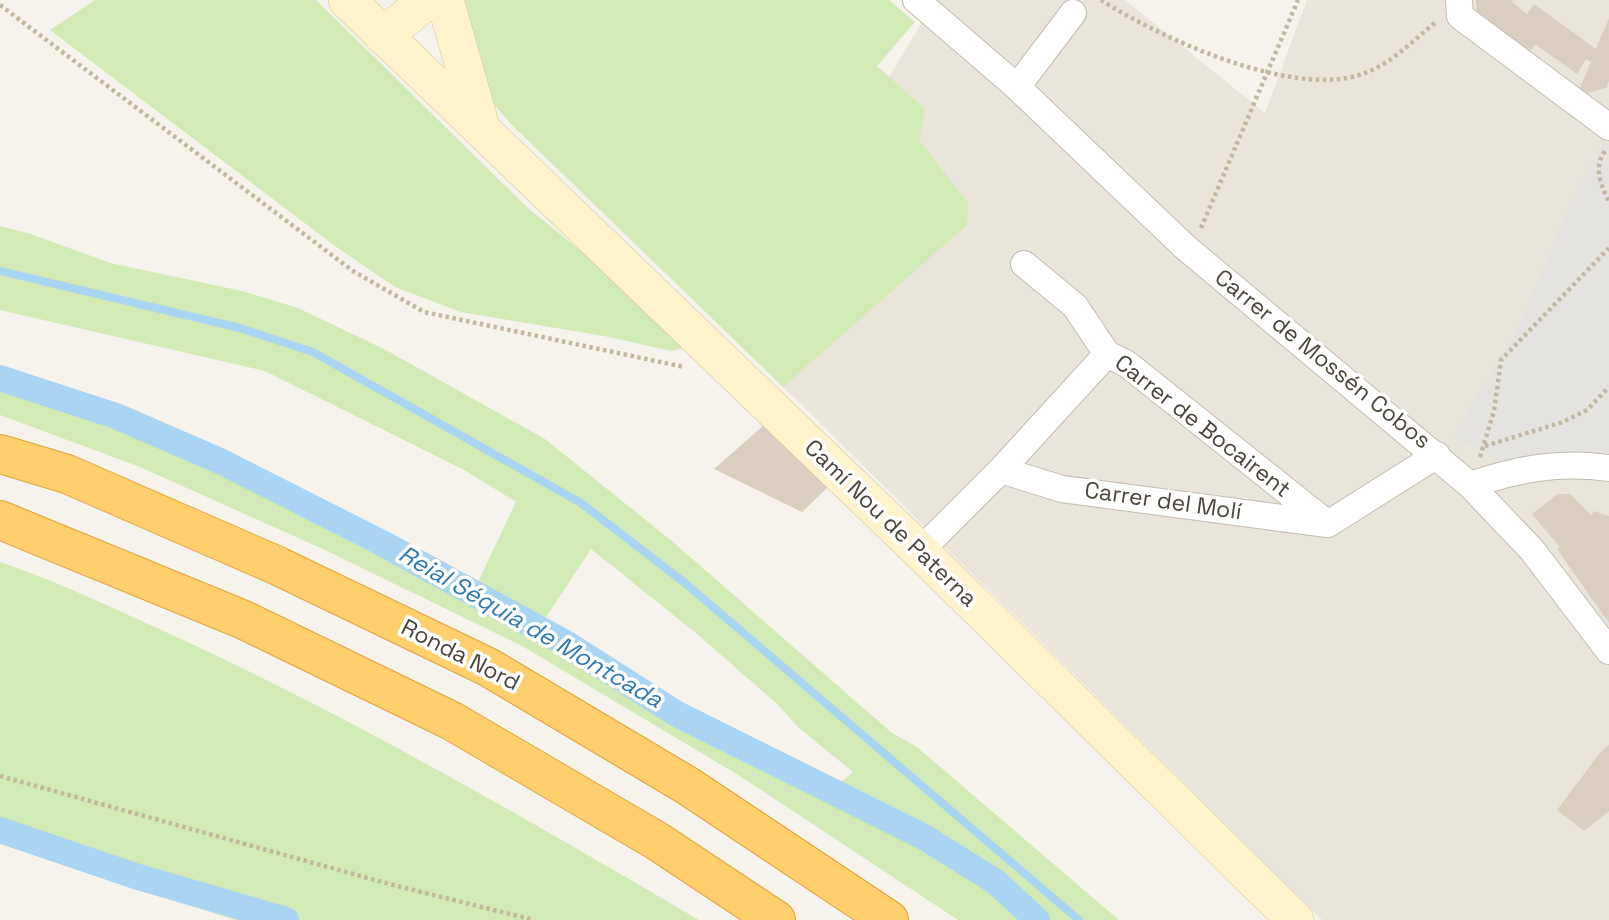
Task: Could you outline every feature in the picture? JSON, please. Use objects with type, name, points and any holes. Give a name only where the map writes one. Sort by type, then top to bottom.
[{"type":"highway","points":[[0,447],[67,474]]},
{"type":"highway","name":"Ronda Nord","points":[[0,454],[67,474],[278,566],[488,667],[688,786],[888,920]]},
{"type":"highway","points":[[0,520],[244,620],[452,721],[657,841],[776,920]]},
{"type":"street","name":"Camí Nou de Paterna","points":[[347,0],[920,551],[1295,920]]},
{"type":"street","points":[[383,36],[402,0]]},
{"type":"street","points":[[383,36],[428,0]]},
{"type":"street","points":[[445,0],[482,131]]},
{"type":"street","name":"Carrer de Mossén Cobos","points":[[916,0],[1017,87],[1192,253],[1470,485],[1532,550],[1609,651]]},
{"type":"street","points":[[1460,8],[1609,127]]},
{"type":"street","points":[[1017,87],[1073,13]]},
{"type":"street","name":"Carrer de Bocairent","points":[[1024,264],[1075,306],[1107,354],[1127,364],[1328,524]]},
{"type":"street","points":[[920,551],[1001,470],[1107,354]]},
{"type":"street","points":[[1328,524],[1437,455]]},
{"type":"street","points":[[1470,485],[1518,469],[1547,464],[1573,463],[1609,468]]},
{"type":"street","name":"Carrer del Molí","points":[[1001,470],[1062,489],[1328,524]]},
{"type":"path","points":[[1101,0],[1140,26],[1223,59],[1304,81],[1361,75],[1400,55],[1436,23],[1460,8]]},
{"type":"path","points":[[1192,253],[1297,0]]},
{"type":"path","points":[[0,5],[353,271],[424,312],[694,369],[716,355]]},
{"type":"path","points":[[1609,145],[1598,160],[1599,179],[1609,202]]},
{"type":"path","points":[[1609,248],[1501,360],[1494,411],[1484,446],[1563,422],[1587,410],[1609,387]]},
{"type":"path","points":[[0,776],[380,881],[534,920]]},
{"type":"shaded area","points":[[935,0],[1125,0],[1265,113],[1307,0],[1609,0],[1609,920],[1322,920],[734,338]]},
{"type":"shaded area","points":[[1604,141],[1609,145],[1609,457],[1582,453],[1498,462],[1453,436],[1517,330],[1576,191]]},
{"type":"green space","points":[[95,0],[316,0],[529,209],[588,257],[685,348],[671,351],[609,337],[461,312],[395,287],[335,246],[50,30]]},
{"type":"green space","points":[[454,0],[889,0],[915,22],[877,66],[925,109],[919,140],[968,203],[967,225],[783,387],[512,125],[481,90]]},
{"type":"green space","points":[[0,226],[31,234],[110,263],[242,291],[298,308],[386,350],[545,439],[673,542],[892,733],[917,747],[1119,920],[958,920],[740,776],[522,646],[325,550],[140,467],[0,415],[0,370],[167,427],[337,506],[476,586],[516,502],[466,471],[265,371],[0,310]],"holes":[[[591,549],[697,634],[776,703],[799,728],[853,772],[840,783],[685,709],[566,633],[542,623]]]},
{"type":"green space","points":[[0,562],[114,608],[314,704],[508,809],[699,920],[235,920],[0,844]]},
{"type":"building","points":[[1476,0],[1513,0],[1512,2],[1527,14],[1534,4],[1596,49],[1609,18],[1609,81],[1606,88],[1587,93],[1580,88],[1591,62],[1586,59],[1577,74],[1535,44],[1529,53],[1477,16]]},
{"type":"building","points":[[764,425],[829,486],[802,512],[714,469]]},
{"type":"building","points":[[1558,494],[1570,494],[1591,515],[1594,511],[1609,516],[1609,623],[1557,549],[1560,547],[1532,514]]},
{"type":"building","points":[[1609,745],[1609,811],[1584,831],[1557,810],[1599,754]]},
{"type":"waterway","points":[[0,271],[240,328],[313,352],[581,503],[685,583],[1079,920]]},
{"type":"waterway","name":"Reial Séquia de Montcada","points":[[0,378],[116,416],[220,461],[380,542],[567,644],[677,714],[924,837],[996,882],[1037,920]]},
{"type":"waterway","points":[[0,830],[135,876],[286,920]]}]
